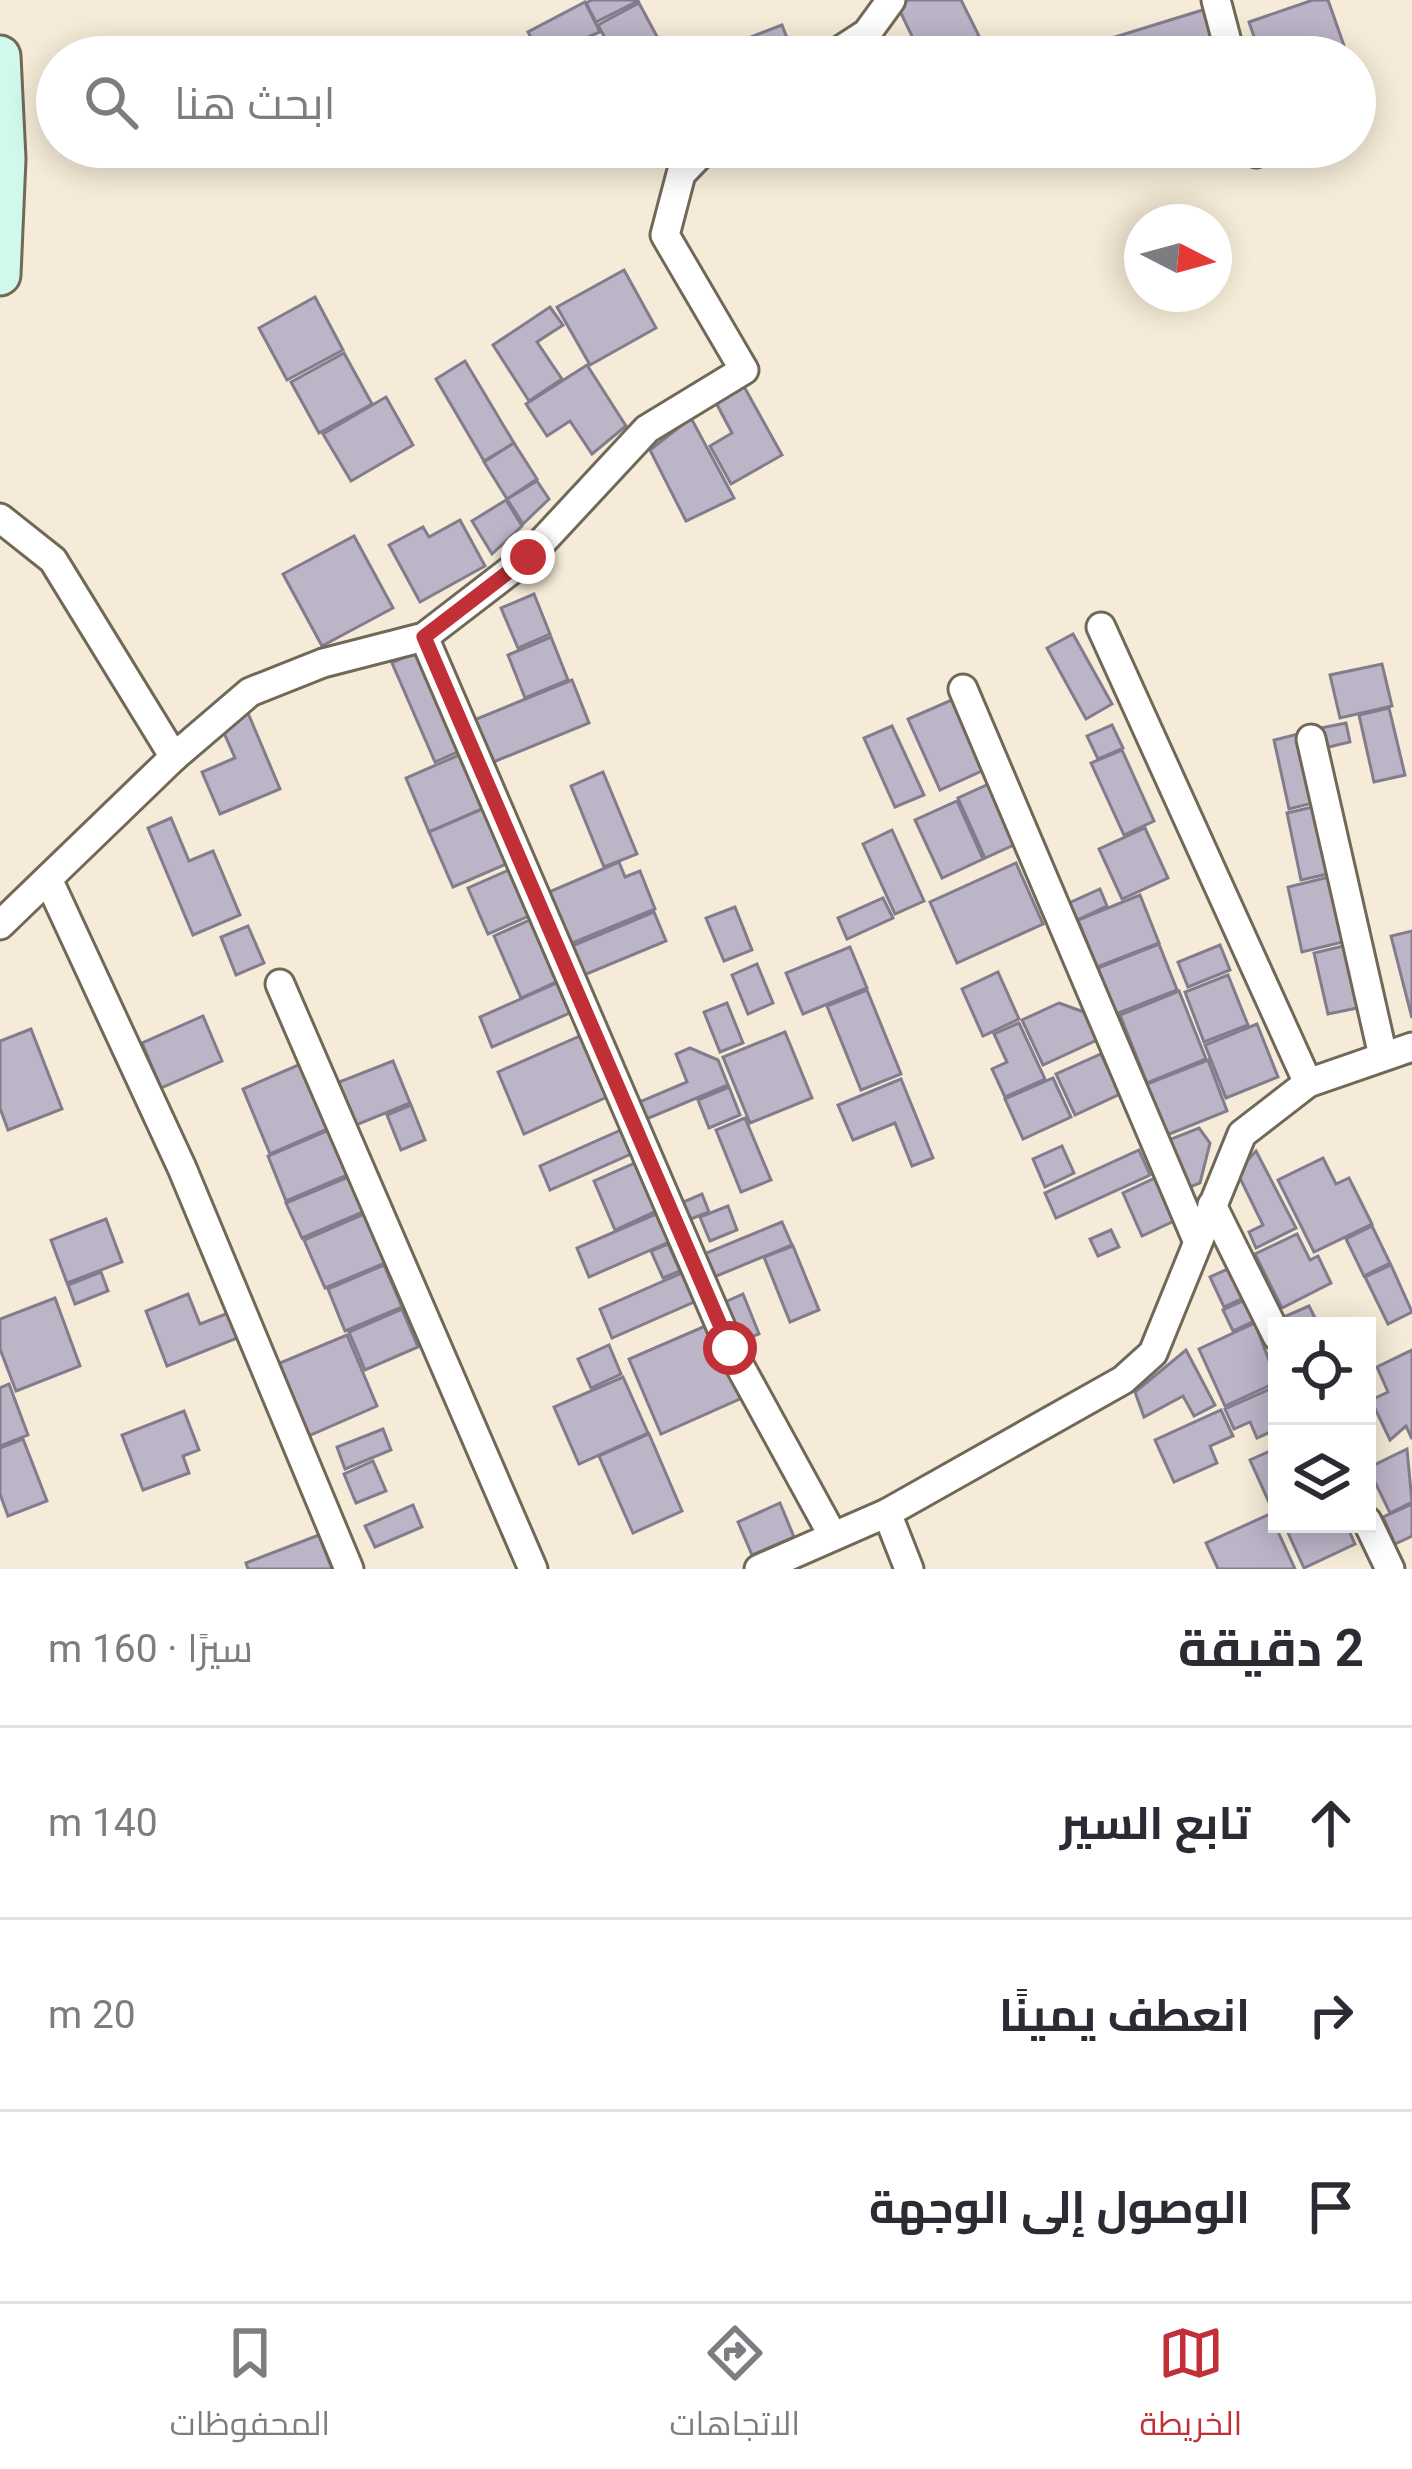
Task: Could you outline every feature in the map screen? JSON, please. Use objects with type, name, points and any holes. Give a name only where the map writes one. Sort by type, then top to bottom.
[{"type":"street","points":[[862,36],[891,0]]},
{"type":"street","points":[[1216,0],[1225,36]]},
{"type":"street","points":[[0,56],[5,159],[0,275]]},
{"type":"street","points":[[0,926],[174,757],[250,692],[322,663],[424,637],[528,557],[647,429],[744,370],[665,235],[681,174],[687,168]]},
{"type":"street","points":[[0,518],[53,560],[174,757]]},
{"type":"street","points":[[1101,627],[1308,1083]]},
{"type":"street","points":[[424,637],[730,1348],[833,1536]]},
{"type":"street","points":[[963,689],[1197,1240]]},
{"type":"street","points":[[1311,739],[1383,1056]]},
{"type":"street","points":[[48,879],[182,1168],[349,1569]]},
{"type":"street","points":[[280,984],[533,1569]]},
{"type":"street","points":[[759,1569],[887,1513],[1123,1380],[1153,1353],[1242,1134],[1308,1083],[1412,1047]]},
{"type":"street","points":[[1212,1205],[1268,1318]]},
{"type":"street","points":[[887,1513],[909,1569]]},
{"type":"street","points":[[1373,1533],[1390,1569]]},
{"type":"building","points":[[901,0],[961,0],[979,36],[912,36],[897,5]]},
{"type":"building","points":[[1313,0],[1328,0],[1341,36],[1254,36],[1249,22]]},
{"type":"building","points":[[638,1],[596,22],[586,3]]},
{"type":"building","points":[[585,2],[600,32],[530,36],[528,32]]},
{"type":"building","points":[[639,3],[657,36],[604,36],[598,25]]},
{"type":"building","points":[[1206,9],[1214,36],[1118,36]]},
{"type":"building","points":[[782,25],[786,36],[754,36]]},
{"type":"building","points":[[624,270],[656,328],[590,365],[557,307]]},
{"type":"building","points":[[315,297],[343,350],[287,380],[259,328]]},
{"type":"building","points":[[550,307],[563,325],[537,342],[562,379],[529,401],[493,345]]},
{"type":"building","points":[[344,353],[372,404],[319,433],[291,382]]},
{"type":"building","points":[[465,361],[514,443],[484,461],[436,379]]},
{"type":"building","points":[[587,365],[626,426],[592,454],[570,421],[547,436],[526,404]]},
{"type":"building","points":[[742,383],[782,455],[731,484],[710,446],[732,433],[714,399]]},
{"type":"building","points":[[386,397],[413,445],[351,481],[323,434]]},
{"type":"building","points":[[691,418],[734,498],[686,521],[650,450]]},
{"type":"building","points":[[514,443],[537,479],[507,499],[484,462]]},
{"type":"building","points":[[537,481],[549,499],[523,524],[507,499]]},
{"type":"building","points":[[506,500],[522,526],[492,554],[472,521]]},
{"type":"building","points":[[460,520],[485,566],[420,602],[389,545],[423,527],[429,537]]},
{"type":"building","points":[[354,536],[393,608],[322,646],[283,574]]},
{"type":"building","points":[[534,594],[550,634],[518,648],[501,608]]},
{"type":"building","points":[[1073,634],[1112,704],[1086,719],[1047,648]]},
{"type":"building","points":[[551,637],[568,680],[525,698],[508,655]]},
{"type":"building","points":[[418,651],[462,750],[435,762],[392,663]]},
{"type":"building","points":[[1382,664],[1392,706],[1340,718],[1330,675]]},
{"type":"building","points":[[572,680],[589,723],[491,763],[474,720]]},
{"type":"building","points":[[954,699],[986,769],[940,790],[908,719]]},
{"type":"building","points":[[1389,708],[1405,775],[1374,782],[1359,715]]},
{"type":"building","points":[[248,713],[280,789],[220,814],[202,772],[235,758],[224,733]]},
{"type":"building","points":[[1346,723],[1350,742],[1325,748],[1321,728]]},
{"type":"building","points":[[1112,725],[1123,748],[1098,759],[1087,736]]},
{"type":"building","points":[[892,726],[924,795],[895,807],[864,738]]},
{"type":"building","points":[[1302,733],[1317,802],[1289,809],[1274,740]]},
{"type":"building","points":[[1122,750],[1154,821],[1124,835],[1091,763]]},
{"type":"building","points":[[466,752],[489,806],[429,832],[406,778]]},
{"type":"building","points":[[603,772],[637,854],[604,867],[571,786]]},
{"type":"building","points":[[991,783],[1018,843],[985,858],[958,798]]},
{"type":"building","points":[[957,801],[983,859],[942,878],[915,820]]},
{"type":"building","points":[[489,806],[513,861],[453,887],[429,832]]},
{"type":"building","points":[[1317,806],[1332,873],[1301,880],[1287,813]]},
{"type":"building","points":[[171,818],[189,861],[213,851],[240,915],[193,935],[148,828]]},
{"type":"building","points":[[1145,828],[1168,878],[1122,899],[1099,849]]},
{"type":"building","points":[[892,830],[924,901],[895,914],[863,844]]},
{"type":"building","points":[[619,862],[625,877],[640,871],[655,909],[570,944],[549,892]]},
{"type":"building","points":[[1016,863],[1043,924],[957,963],[930,902]]},
{"type":"building","points":[[509,870],[529,916],[488,934],[468,888]]},
{"type":"building","points":[[1333,876],[1347,941],[1302,952],[1288,887]]},
{"type":"building","points":[[1100,889],[1107,906],[1077,920],[1069,903]]},
{"type":"building","points":[[1140,895],[1159,943],[1097,967],[1078,920]]},
{"type":"building","points":[[883,898],[893,918],[847,939],[838,918]]},
{"type":"building","points":[[735,907],[752,950],[724,961],[706,918]]},
{"type":"building","points":[[654,912],[666,941],[584,975],[572,946]]},
{"type":"building","points":[[532,919],[558,981],[521,998],[494,936]]},
{"type":"building","points":[[248,926],[264,963],[236,975],[221,937]]},
{"type":"building","points":[[1412,931],[1412,1018],[1391,936]]},
{"type":"building","points":[[1159,944],[1177,990],[1116,1014],[1098,968]]},
{"type":"building","points":[[1220,945],[1230,970],[1188,987],[1178,962]]},
{"type":"building","points":[[1347,945],[1362,1007],[1328,1014],[1314,953]]},
{"type":"building","points":[[850,947],[867,988],[803,1014],[786,973]]},
{"type":"building","points":[[757,964],[773,1003],[748,1014],[732,975]]},
{"type":"building","points":[[998,972],[1019,1019],[983,1036],[962,989]]},
{"type":"building","points":[[1228,975],[1248,1025],[1204,1042],[1185,992]]},
{"type":"building","points":[[559,982],[572,1012],[492,1047],[480,1017]]},
{"type":"building","points":[[867,990],[901,1074],[861,1090],[827,1006]]},
{"type":"building","points":[[1179,991],[1206,1059],[1147,1083],[1120,1015]]},
{"type":"building","points":[[727,1003],[743,1043],[720,1052],[704,1012]]},
{"type":"building","points":[[1059,1003],[1084,1012],[1097,1040],[1043,1065],[1022,1020]]},
{"type":"building","points":[[203,1016],[222,1061],[161,1088],[142,1043]]},
{"type":"building","points":[[1019,1023],[1045,1079],[1005,1097],[992,1069],[1007,1062],[994,1034]]},
{"type":"building","points":[[1257,1024],[1278,1077],[1226,1098],[1205,1045]]},
{"type":"building","points":[[31,1029],[62,1109],[8,1130],[0,1108],[0,1041]]},
{"type":"building","points":[[785,1032],[812,1098],[750,1123],[723,1057]]},
{"type":"building","points":[[580,1036],[607,1097],[524,1134],[498,1072]]},
{"type":"building","points":[[690,1048],[718,1060],[728,1085],[644,1120],[637,1103],[687,1082],[676,1054]]},
{"type":"building","points":[[1101,1054],[1120,1094],[1075,1115],[1056,1074]]},
{"type":"building","points":[[1208,1060],[1227,1111],[1167,1135],[1147,1084]]},
{"type":"building","points":[[393,1061],[410,1103],[351,1127],[334,1084]]},
{"type":"building","points":[[303,1063],[330,1128],[270,1154],[243,1089]]},
{"type":"building","points":[[1053,1078],[1071,1117],[1023,1139],[1005,1099]]},
{"type":"building","points":[[901,1079],[933,1158],[912,1166],[895,1123],[853,1140],[838,1105]]},
{"type":"building","points":[[729,1087],[740,1115],[709,1128],[698,1100]]},
{"type":"building","points":[[411,1105],[425,1140],[401,1150],[387,1115]]},
{"type":"building","points":[[745,1118],[771,1180],[741,1192],[716,1130]]},
{"type":"building","points":[[1199,1128],[1210,1143],[1200,1183],[1185,1189],[1166,1141]]},
{"type":"building","points":[[331,1129],[350,1174],[286,1201],[268,1156]]},
{"type":"building","points":[[621,1130],[631,1154],[550,1190],[540,1166]]},
{"type":"building","points":[[1062,1146],[1074,1173],[1045,1187],[1033,1159]]},
{"type":"building","points":[[1139,1150],[1150,1175],[1056,1218],[1045,1193]]},
{"type":"building","points":[[1256,1151],[1296,1228],[1256,1248],[1249,1232],[1263,1225],[1237,1172]]},
{"type":"building","points":[[1323,1158],[1336,1184],[1349,1178],[1372,1224],[1314,1252],[1278,1180]]},
{"type":"building","points":[[635,1163],[656,1211],[615,1230],[594,1181]]},
{"type":"building","points":[[348,1177],[363,1212],[302,1238],[286,1203]]},
{"type":"building","points":[[1155,1178],[1174,1221],[1142,1236],[1123,1193]]},
{"type":"building","points":[[702,1194],[709,1212],[688,1220],[681,1203]]},
{"type":"building","points":[[728,1206],[737,1230],[710,1241],[700,1217]]},
{"type":"building","points":[[364,1214],[385,1263],[325,1288],[304,1240]]},
{"type":"building","points":[[656,1214],[669,1242],[589,1277],[577,1248]]},
{"type":"building","points":[[106,1219],[122,1262],[67,1283],[51,1240]]},
{"type":"building","points":[[782,1222],[792,1245],[714,1277],[704,1254]]},
{"type":"building","points":[[1372,1226],[1390,1263],[1364,1276],[1346,1239]]},
{"type":"building","points":[[1111,1230],[1119,1247],[1098,1256],[1090,1239]]},
{"type":"building","points":[[1297,1234],[1310,1260],[1318,1256],[1331,1283],[1282,1308],[1255,1254]]},
{"type":"building","points":[[668,1244],[680,1271],[663,1278],[651,1251]]},
{"type":"building","points":[[793,1246],[819,1310],[790,1322],[764,1257]]},
{"type":"building","points":[[384,1265],[402,1307],[345,1331],[328,1289]]},
{"type":"building","points":[[1391,1265],[1412,1312],[1388,1324],[1365,1277]]},
{"type":"building","points":[[1230,1268],[1243,1298],[1224,1307],[1210,1277]]},
{"type":"building","points":[[101,1272],[108,1291],[75,1304],[68,1285]]},
{"type":"building","points":[[682,1273],[694,1302],[612,1338],[600,1309]]},
{"type":"building","points":[[188,1294],[200,1324],[231,1312],[240,1337],[167,1366],[146,1311]]},
{"type":"building","points":[[743,1294],[759,1334],[739,1342],[723,1303]]},
{"type":"building","points":[[55,1298],[80,1366],[16,1391],[0,1349],[0,1319]]},
{"type":"building","points":[[1245,1300],[1254,1321],[1233,1331],[1223,1310]]},
{"type":"building","points":[[1309,1306],[1314,1317],[1286,1317]]},
{"type":"building","points":[[402,1309],[418,1347],[365,1370],[349,1332]]},
{"type":"building","points":[[1255,1323],[1268,1358],[1268,1386],[1225,1406],[1199,1349]]},
{"type":"building","points":[[710,1324],[742,1398],[661,1434],[629,1359]]},
{"type":"building","points":[[347,1335],[377,1406],[306,1437],[275,1365]]},
{"type":"building","points":[[609,1345],[621,1374],[591,1388],[578,1359]]},
{"type":"building","points":[[1186,1350],[1215,1405],[1194,1416],[1183,1396],[1144,1417],[1135,1392]]},
{"type":"building","points":[[1412,1350],[1412,1439],[1406,1426],[1390,1440],[1376,1411],[1376,1398],[1388,1392],[1377,1367]]},
{"type":"building","points":[[623,1377],[648,1433],[579,1464],[554,1407]]},
{"type":"building","points":[[9,1384],[28,1435],[0,1446],[0,1388]]},
{"type":"building","points":[[1268,1390],[1268,1433],[1257,1438],[1250,1422],[1234,1429],[1225,1409]]},
{"type":"building","points":[[1221,1410],[1233,1436],[1210,1446],[1217,1463],[1174,1482],[1155,1440]]},
{"type":"building","points":[[184,1411],[199,1450],[183,1456],[189,1473],[143,1490],[122,1435]]},
{"type":"building","points":[[383,1429],[391,1450],[345,1469],[337,1447]]},
{"type":"building","points":[[649,1434],[682,1511],[633,1533],[599,1456]]},
{"type":"building","points":[[23,1439],[47,1501],[8,1516],[0,1494],[0,1448]]},
{"type":"building","points":[[1407,1449],[1412,1502],[1390,1513],[1376,1484],[1376,1464]]},
{"type":"building","points":[[1268,1452],[1268,1500],[1250,1460]]},
{"type":"building","points":[[373,1461],[386,1491],[356,1503],[344,1474]]},
{"type":"building","points":[[780,1503],[794,1537],[752,1555],[738,1522]]},
{"type":"building","points":[[1412,1504],[1412,1536],[1395,1544],[1383,1517]]},
{"type":"building","points":[[413,1505],[422,1527],[375,1547],[365,1526]]},
{"type":"building","points":[[1268,1515],[1268,1533],[1279,1533],[1295,1569],[1218,1569],[1206,1543]]},
{"type":"building","points":[[1288,1533],[1350,1533],[1355,1544],[1304,1568]]},
{"type":"building","points":[[319,1535],[332,1569],[248,1569],[246,1563]]},
{"type":"route","points":[[528,557],[424,637],[730,1348]]}]
